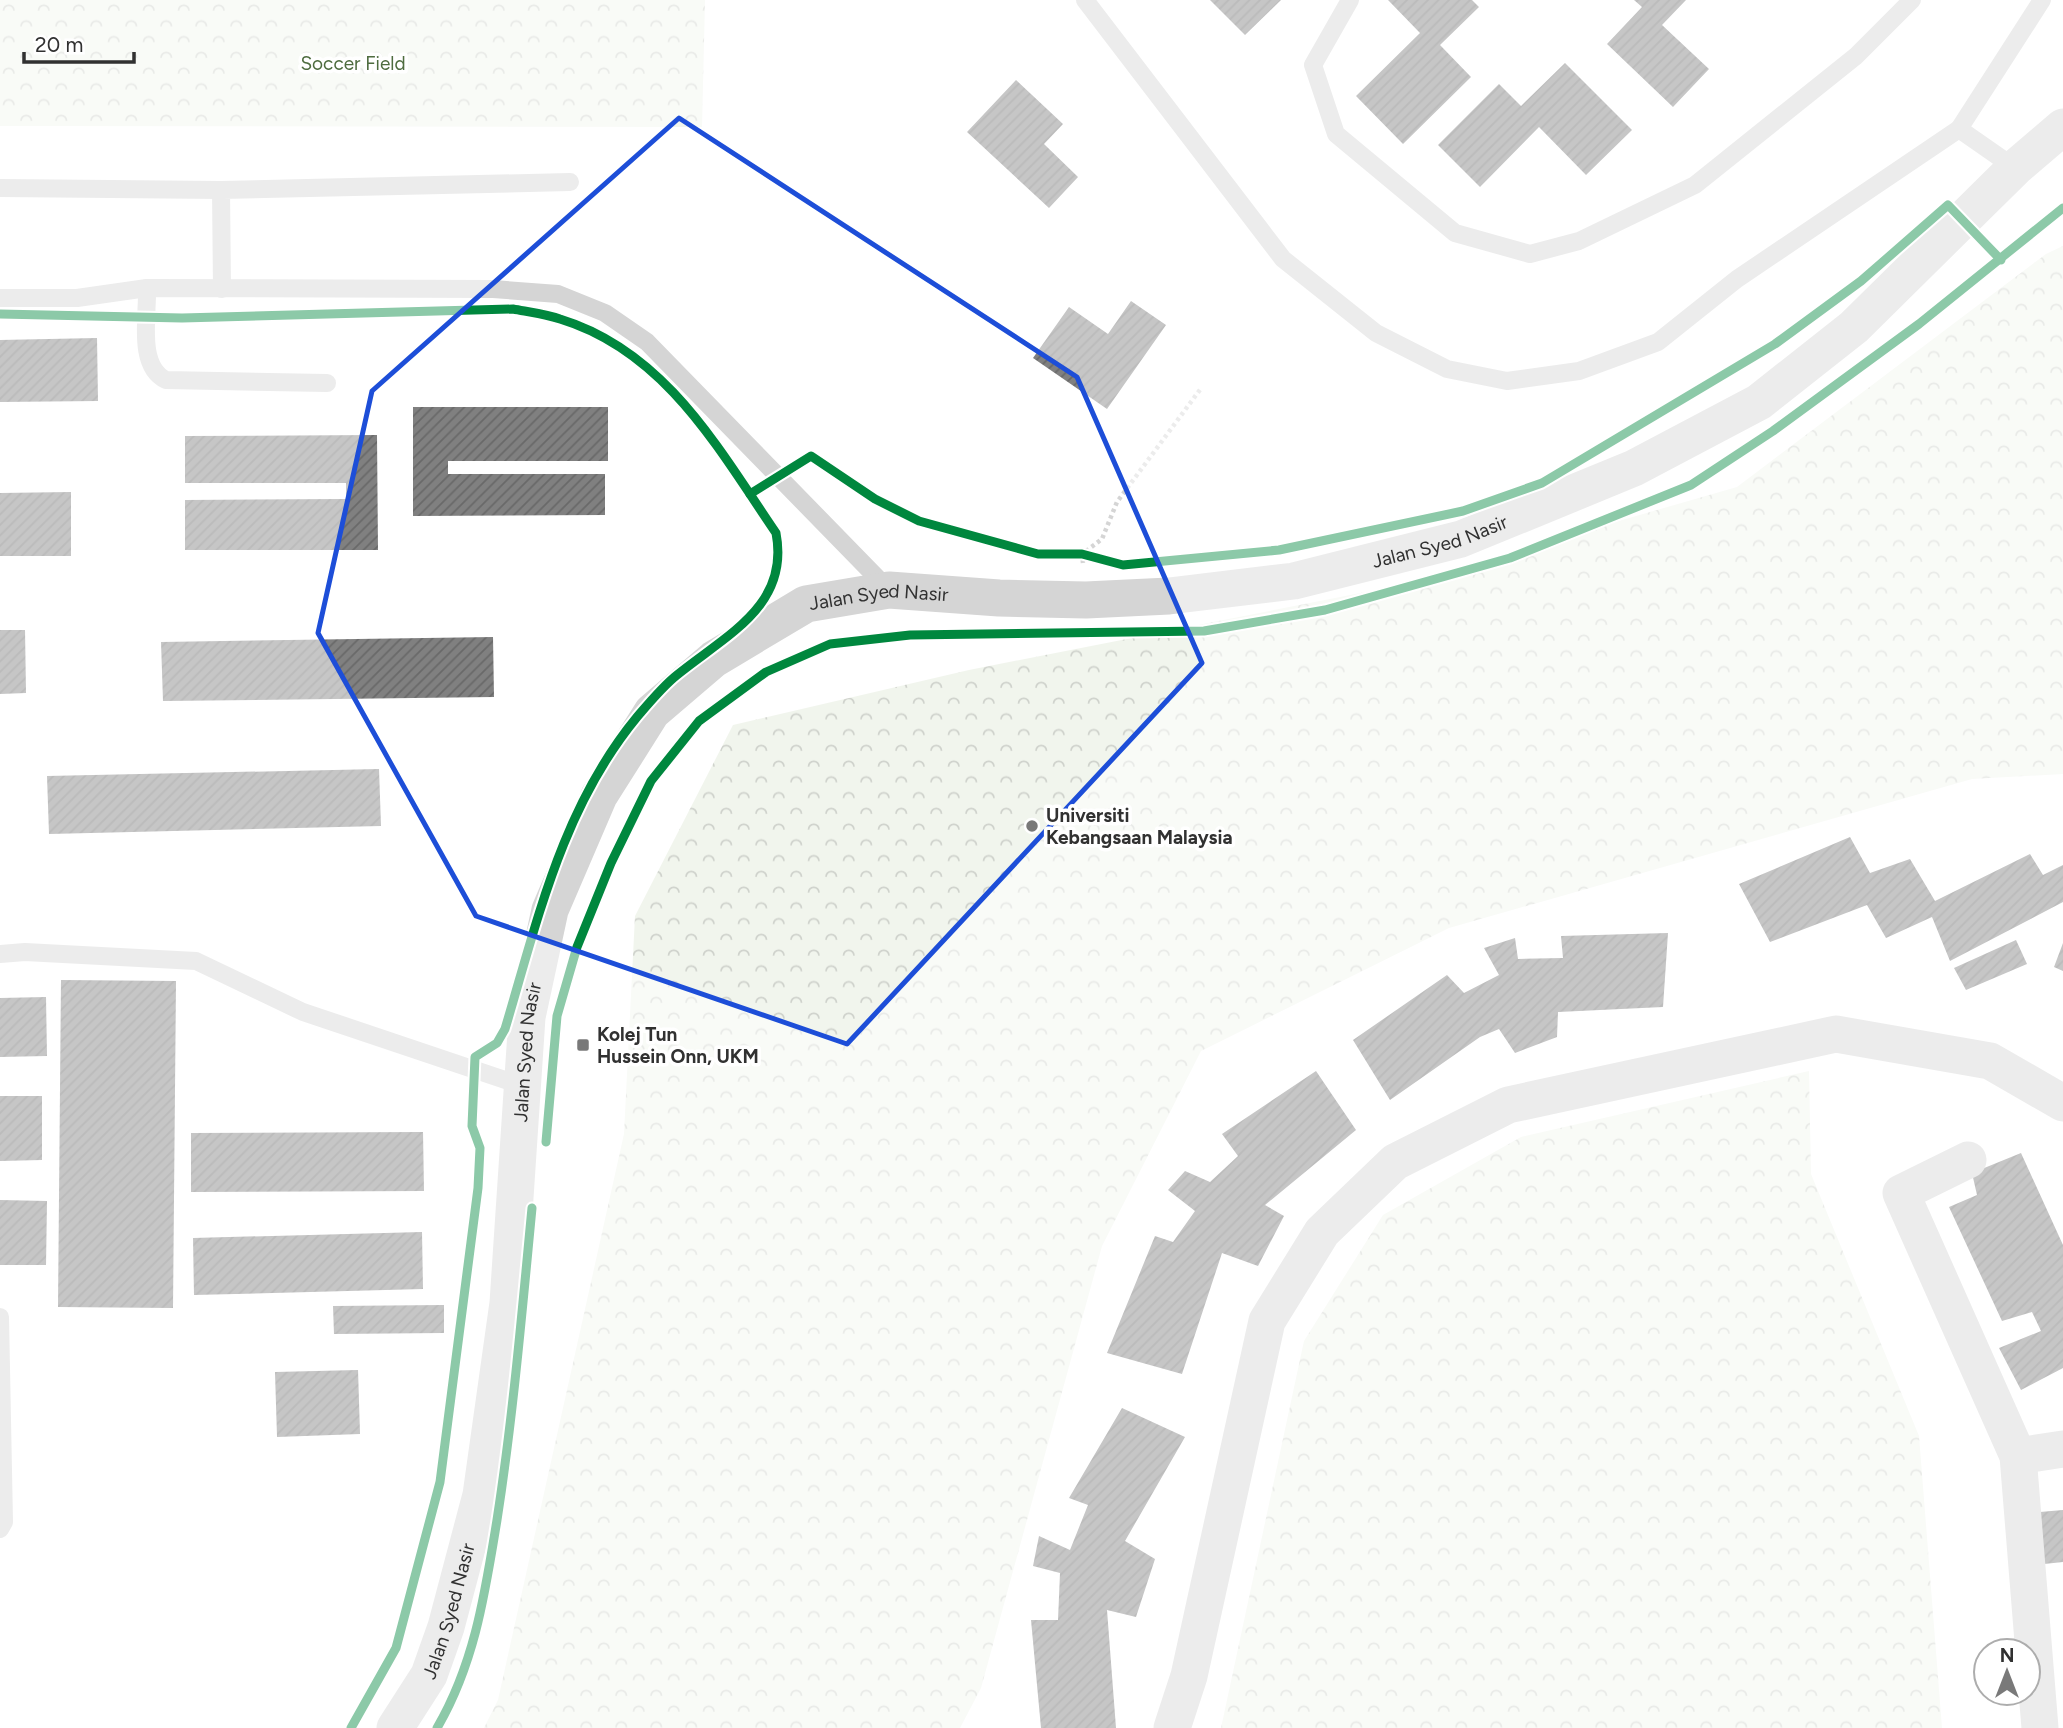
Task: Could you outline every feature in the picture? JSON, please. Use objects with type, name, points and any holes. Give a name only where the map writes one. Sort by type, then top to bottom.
[{"type":"street","name":"Jalan Syed Nasir","points":[[395,1728],[429,1675],[446,1628],[481,1495],[508,1303],[527,1017],[550,910],[599,796],[652,712],[714,659],[806,604],[889,590],[999,598],[1086,600],[1169,596],[1294,581],[1461,539],[1634,468],[1759,402],[1854,327],[2014,168],[2063,127]]},
{"type":"street","points":[[1172,1728],[1189,1676],[1266,1321],[1321,1232],[1395,1162],[1508,1105],[1836,1034],[1990,1061],[2063,1103]]},
{"type":"street","points":[[1968,1160],[1901,1193],[2018,1456],[2040,1728]]},
{"type":"street","points":[[2018,1456],[2063,1449]]},
{"type":"lane","points":[[1085,0],[1283,259],[1376,333],[1447,369],[1507,381],[1578,371],[1658,342],[1737,279],[1959,129],[2042,0]]},
{"type":"lane","points":[[1350,0],[1313,65],[1336,134],[1455,233],[1530,254],[1579,241],[1695,185],[1856,56],[1912,0]]},
{"type":"lane","points":[[1959,129],[2014,168]]},
{"type":"lane","points":[[0,188],[221,190],[570,181]]},
{"type":"lane","points":[[221,190],[222,289]]},
{"type":"lane","points":[[0,298],[77,298],[147,288],[493,289],[558,294],[605,313],[648,342],[889,590]]},
{"type":"lane","points":[[147,288],[148,360],[157,376],[166,380],[327,383]]},
{"type":"lane","points":[[0,954],[25,952],[196,961],[303,1012],[523,1086]]},
{"type":"lane","points":[[0,1317],[5,1522],[0,1529]]},
{"type":"path","points":[[1102,539],[1117,502],[1202,387]]},
{"type":"path","points":[[1071,554],[1092,556]]},
{"type":"highlighted area","points":[[679,118],[1077,377],[1202,663],[847,1044],[476,916],[318,633],[372,391]]},
{"type":"green space","name":"Soccer Field","points":[[0,0],[705,0],[702,127],[0,126]]},
{"type":"green space","points":[[2063,246],[2063,774],[1972,779],[1449,928],[1201,1051],[1102,1246],[981,1688],[960,1728],[484,1728],[498,1700],[624,1134],[635,916],[733,725],[969,670],[1386,588],[1737,487],[2046,254]]},
{"type":"green space","points":[[1809,1071],[1811,1174],[1919,1436],[1942,1728],[1221,1728],[1304,1341],[1383,1215],[1521,1137]]},
{"type":"building","points":[[1210,0],[1281,0],[1245,35]]},
{"type":"building","points":[[1388,0],[1472,0],[1479,7],[1440,45],[1471,77],[1403,144],[1356,96],[1420,33]]},
{"type":"building","points":[[1634,0],[1686,0],[1662,25],[1709,69],[1673,107],[1607,44],[1642,7]]},
{"type":"building","points":[[1565,63],[1632,130],[1586,175],[1539,127],[1480,187],[1438,145],[1499,84],[1521,106]]},
{"type":"building","points":[[1016,80],[1063,124],[1044,144],[1078,177],[1049,208],[967,132]]},
{"type":"building","points":[[1131,301],[1166,325],[1107,409],[1033,358],[1069,307],[1108,334]]},
{"type":"building","points":[[97,338],[98,401],[0,402],[0,340]]},
{"type":"building","points":[[413,407],[608,407],[608,461],[448,461],[448,474],[605,474],[605,515],[413,516]]},
{"type":"building","points":[[377,435],[378,550],[185,550],[185,500],[346,499],[346,483],[185,483],[185,436]]},
{"type":"building","points":[[71,492],[71,556],[0,556],[0,493]]},
{"type":"building","points":[[0,630],[25,630],[26,693],[0,694]]},
{"type":"building","points":[[493,637],[494,697],[163,701],[161,642]]},
{"type":"building","points":[[379,769],[381,826],[49,834],[47,776]]},
{"type":"building","points":[[1850,837],[1870,873],[1910,859],[1935,901],[2030,854],[2043,875],[2063,865],[2063,902],[1950,961],[1932,917],[1886,938],[1867,905],[1770,942],[1739,884]]},
{"type":"building","points":[[1668,933],[1663,1007],[1558,1012],[1557,1037],[1515,1053],[1499,1029],[1480,1037],[1390,1100],[1353,1040],[1447,975],[1464,993],[1499,975],[1484,948],[1515,938],[1518,959],[1563,958],[1561,936]]},
{"type":"building","points":[[2016,940],[2027,964],[1966,990],[1954,968]]},
{"type":"building","points":[[2063,943],[2063,971],[2054,967]]},
{"type":"building","points":[[61,980],[176,981],[173,1308],[58,1307]]},
{"type":"building","points":[[46,997],[47,1056],[0,1057],[0,998]]},
{"type":"building","points":[[1316,1071],[1356,1130],[1265,1205],[1284,1216],[1258,1266],[1222,1253],[1182,1374],[1107,1353],[1155,1236],[1173,1242],[1195,1211],[1168,1190],[1185,1171],[1210,1182],[1238,1156],[1222,1134]]},
{"type":"building","points":[[0,1096],[42,1096],[42,1160],[0,1161]]},
{"type":"building","points":[[423,1132],[424,1191],[191,1192],[191,1133]]},
{"type":"building","points":[[2021,1153],[2063,1245],[2063,1368],[2021,1390],[1999,1348],[2041,1331],[2032,1312],[2002,1321],[1949,1207],[1977,1195],[1972,1173]]},
{"type":"building","points":[[0,1200],[47,1201],[46,1265],[0,1265]]},
{"type":"building","points":[[422,1232],[423,1289],[194,1295],[193,1238]]},
{"type":"building","points":[[444,1305],[444,1333],[334,1334],[333,1306]]},
{"type":"building","points":[[358,1370],[360,1434],[277,1437],[275,1372]]},
{"type":"building","points":[[1122,1408],[1185,1437],[1125,1541],[1155,1559],[1136,1617],[1107,1610],[1116,1728],[1041,1728],[1031,1620],[1058,1620],[1060,1573],[1033,1566],[1039,1536],[1070,1550],[1088,1505],[1069,1498]]},
{"type":"building","points":[[2063,1510],[2063,1562],[2044,1564],[2040,1512]]},
{"type":"cycle path","points":[[750,494],[811,456],[875,499],[919,521],[1038,554],[1082,554],[1123,565],[1279,550],[1463,511],[1542,483],[1775,344],[1861,281],[1948,205],[2001,260]]},
{"type":"cycle path","points":[[546,1142],[557,1016],[577,947],[611,863],[651,781],[699,721],[766,672],[830,644],[910,635],[1204,631],[1325,610],[1510,558],[1691,485],[1773,431],[1919,324],[2063,208]]},
{"type":"cycle path","points":[[0,314],[182,318],[513,309],[554,317],[597,334],[630,354],[659,378],[710,436],[776,533],[778,558],[773,580],[764,599],[734,632],[677,675],[656,695],[611,752],[589,789],[555,866],[505,1029],[497,1043],[475,1057],[472,1126],[480,1148],[478,1188],[440,1482],[396,1648],[351,1728]]},
{"type":"cycle path","points":[[437,1728],[470,1653],[488,1574],[508,1442],[532,1208]]},
{"type":"place","name":"Universiti Kebangsaan Malaysia","points":[[1032,826]]},
{"type":"place","name":"Kolej Tun Hussein Onn, UKM","points":[[583,1045]]}]
